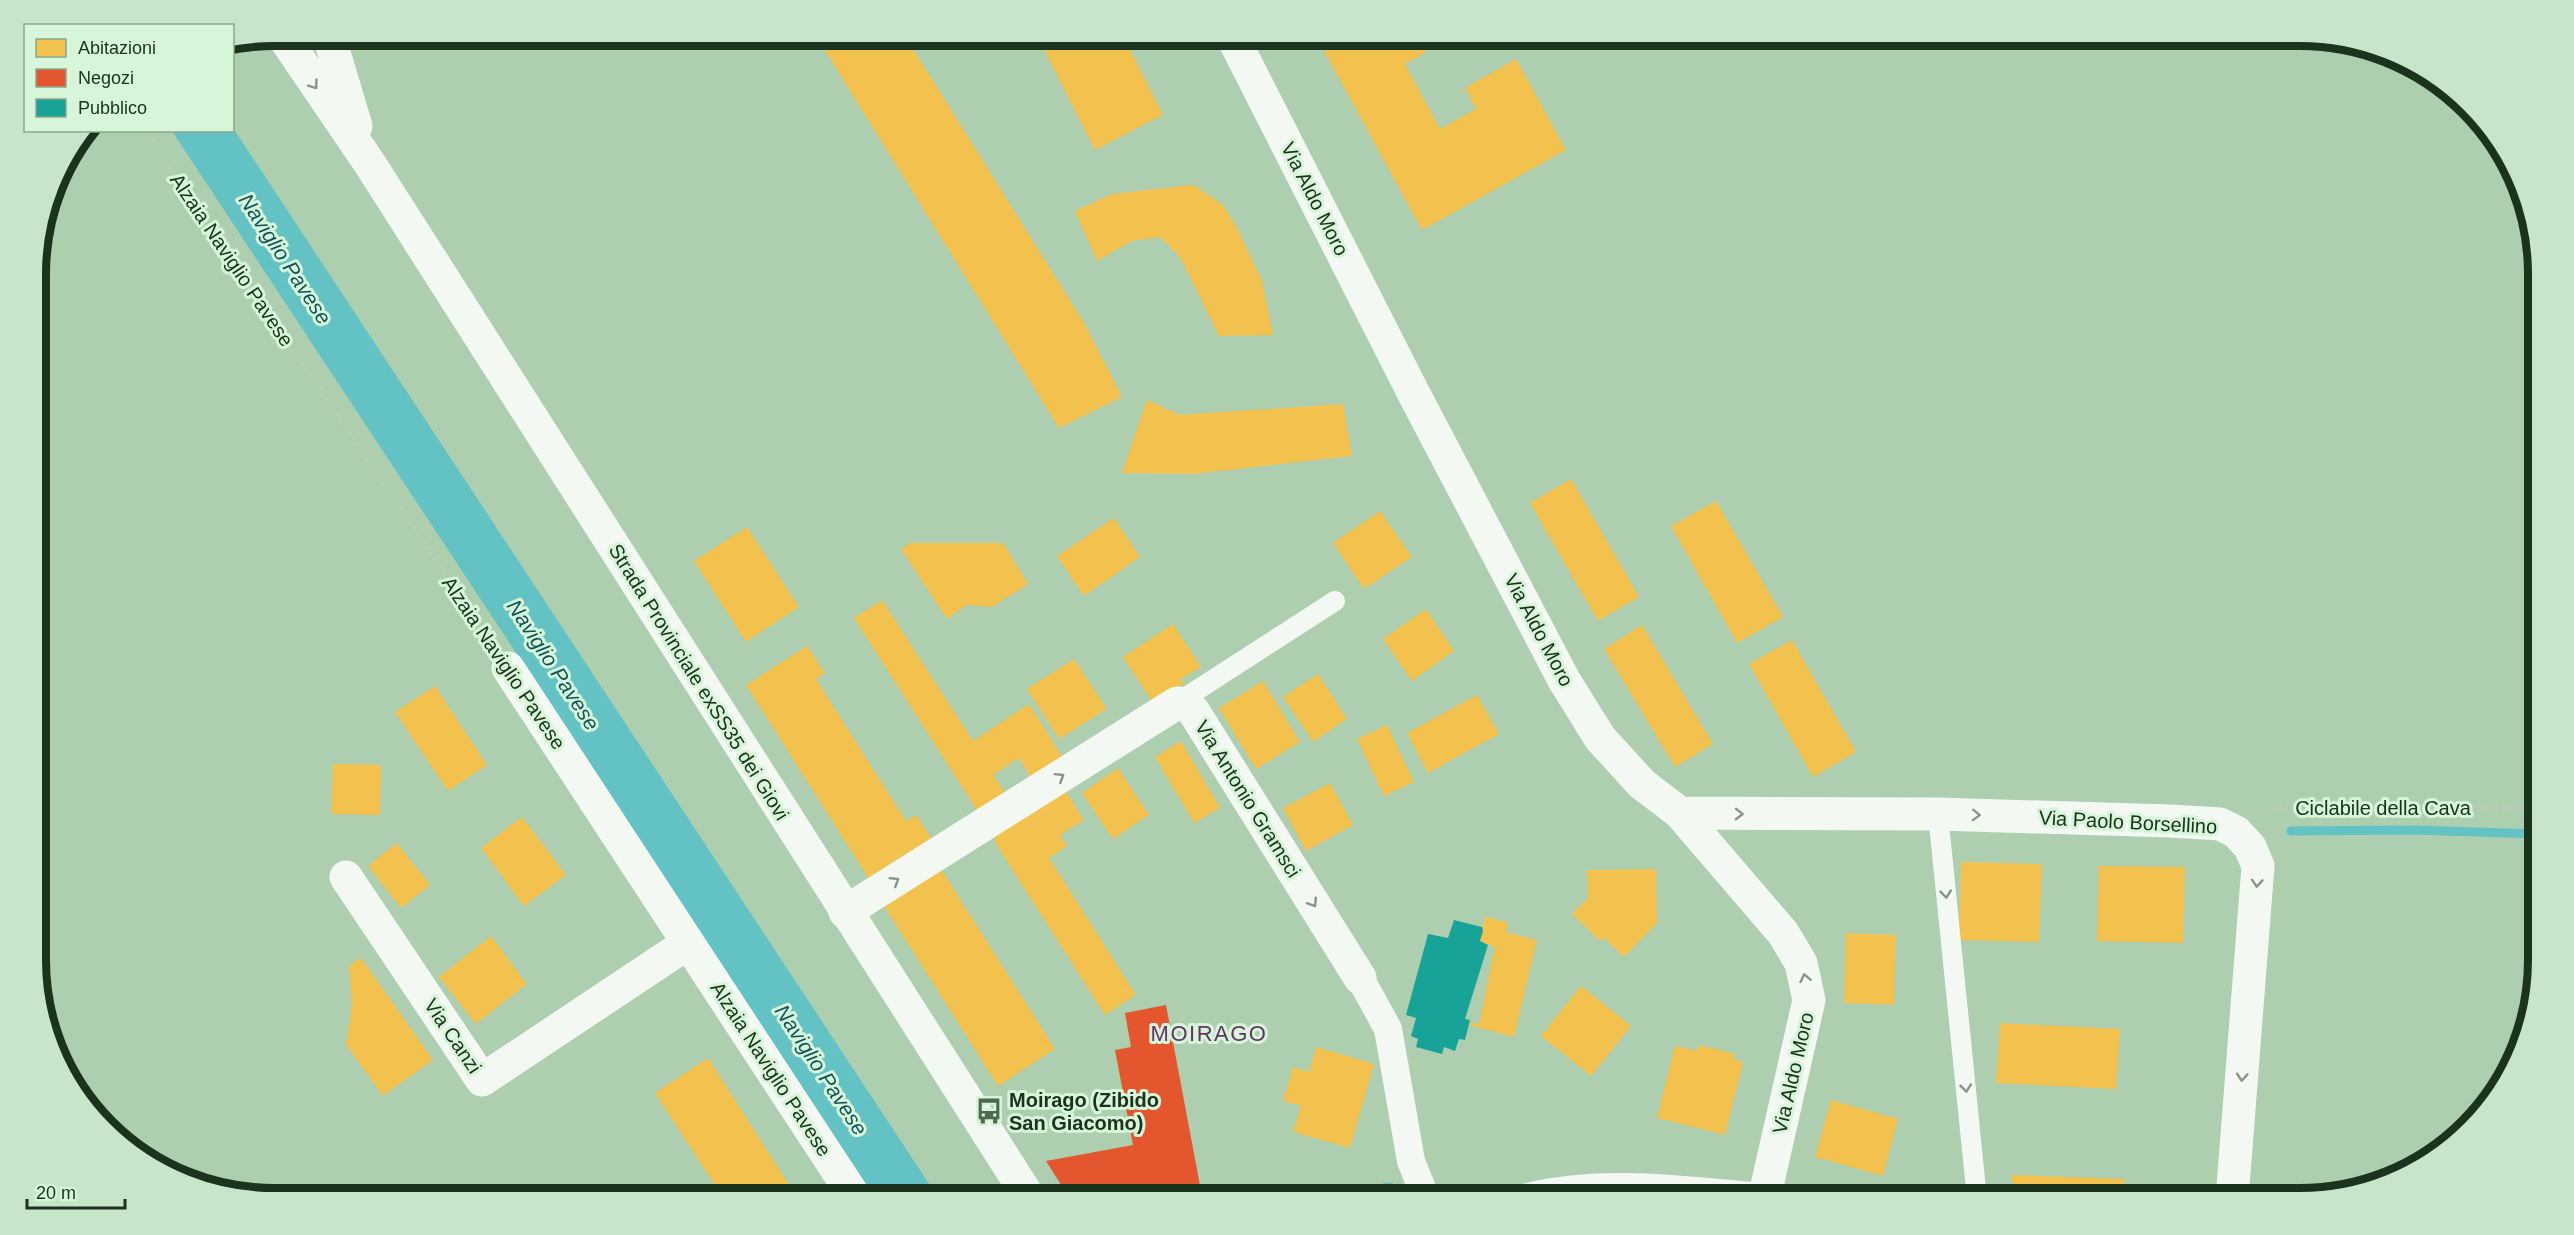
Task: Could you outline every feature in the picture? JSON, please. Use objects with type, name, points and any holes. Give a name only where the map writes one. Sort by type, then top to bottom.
[{"type":"street","points":[[290,46],[370,164]]},
{"type":"street","points":[[332,46],[343,88],[370,164]]},
{"type":"street","name":"Via Aldo Moro","points":[[1237,46],[1415,396],[1564,680],[1600,738],[1642,784],[1680,813],[1784,933],[1802,963],[1809,1000],[1765,1188]]},
{"type":"street","name":"Strada Provinciale exSS35 dei Giovi","points":[[370,164],[1023,1188]]},
{"type":"street","name":"Alzaia Naviglio Pavese","points":[[508,668],[849,1188]]},
{"type":"street","name":"Via Antonio Gramsci","points":[[845,912],[1177,703],[1186,704],[1194,712],[1360,978],[1388,1029],[1411,1161],[1422,1188]]},
{"type":"street","name":"Via Paolo Borsellino","points":[[1680,813],[1938,814],[2171,820],[2220,824],[2236,832],[2250,847],[2258,866],[2233,1188]]},
{"type":"street","name":"Via Canzi","points":[[346,877],[482,1080],[688,943]]},
{"type":"lane","points":[[1177,703],[1335,601]]},
{"type":"lane","points":[[1938,814],[1976,1188]]},
{"type":"path","name":"Alzaia Naviglio Pavese","points":[[146,132],[508,668]]},
{"type":"path","name":"Ciclabile della Cava","points":[[2236,832],[2245,822],[2282,808],[2528,808]]},
{"type":"water","name":"Naviglio Pavese","points":[[234,130],[932,1188],[869,1188],[173,132],[234,132]]},
{"type":"building: Abitazioni","points":[[822,46],[911,46],[1084,323],[1122,397],[1059,428]]},
{"type":"building: Abitazioni","points":[[1042,46],[1128,46],[1163,115],[1095,150]]},
{"type":"building: Abitazioni","points":[[1333,46],[1423,46],[1426,52],[1405,64],[1440,129],[1476,109],[1465,88],[1516,59],[1566,150],[1422,230],[1324,51]]},
{"type":"building: Abitazioni","points":[[1193,185],[1222,204],[1236,226],[1262,281],[1273,335],[1219,336],[1180,257],[1160,237],[1132,241],[1097,261],[1075,211],[1112,194]]},
{"type":"building: Abitazioni","points":[[1147,400],[1180,415],[1343,404],[1352,456],[1194,474],[1122,473]]},
{"type":"building: Abitazioni","points":[[1571,479],[1639,597],[1598,621],[1530,503]]},
{"type":"building: Abitazioni","points":[[1716,501],[1783,617],[1737,643],[1671,526]]},
{"type":"building: Abitazioni","points":[[1380,511],[1412,557],[1364,589],[1333,543]]},
{"type":"building: Abitazioni","points":[[1114,518],[1140,557],[1084,596],[1057,556]]},
{"type":"building: Abitazioni","points":[[747,527],[799,607],[746,642],[694,561]]},
{"type":"building: Abitazioni","points":[[910,543],[1003,543],[1028,584],[992,607],[967,605],[947,619],[901,549]]},
{"type":"building: Abitazioni","points":[[882,600],[973,741],[1029,704],[1063,758],[1031,778],[1019,758],[993,775],[1006,794],[978,812],[854,618]]},
{"type":"building: Abitazioni","points":[[1426,609],[1454,651],[1412,681],[1383,639]]},
{"type":"building: Abitazioni","points":[[1173,624],[1201,667],[1181,679],[1184,684],[1153,703],[1123,657]]},
{"type":"building: Abitazioni","points":[[1642,625],[1713,744],[1675,767],[1604,649]]},
{"type":"building: Abitazioni","points":[[1792,640],[1856,752],[1813,777],[1749,664]]},
{"type":"building: Abitazioni","points":[[807,646],[825,673],[816,679],[906,821],[916,815],[935,844],[872,884],[746,685]]},
{"type":"building: Abitazioni","points":[[1074,659],[1107,709],[1059,739],[1027,689]]},
{"type":"building: Abitazioni","points":[[1318,674],[1347,719],[1313,742],[1283,697]]},
{"type":"building: Abitazioni","points":[[1263,681],[1300,742],[1256,769],[1219,708]]},
{"type":"building: Abitazioni","points":[[435,686],[487,765],[448,791],[395,712]]},
{"type":"building: Abitazioni","points":[[1477,695],[1499,734],[1428,773],[1407,733]]},
{"type":"building: Abitazioni","points":[[1387,725],[1414,782],[1384,796],[1357,739]]},
{"type":"building: Abitazioni","points":[[1181,741],[1220,808],[1194,823],[1155,757]]},
{"type":"building: Abitazioni","points":[[333,764],[381,765],[380,815],[331,814]]},
{"type":"building: Abitazioni","points":[[1118,768],[1149,815],[1113,839],[1082,793]]},
{"type":"building: Abitazioni","points":[[1330,783],[1353,825],[1306,851],[1283,808]]},
{"type":"building: Abitazioni","points":[[1064,789],[1084,820],[1060,835],[1067,846],[1049,858],[1136,995],[1105,1015],[996,844],[994,833]]},
{"type":"building: Abitazioni","points":[[522,817],[566,875],[524,906],[481,848]]},
{"type":"building: Abitazioni","points":[[397,843],[430,885],[401,908],[368,866]]},
{"type":"building: Abitazioni","points":[[1961,862],[2042,864],[2039,942],[1959,940]]},
{"type":"building: Abitazioni","points":[[939,866],[1055,1049],[998,1086],[882,903]]},
{"type":"building: Abitazioni","points":[[2099,866],[2185,867],[2183,943],[2097,941]]},
{"type":"building: Abitazioni","points":[[1656,869],[1657,923],[1624,957],[1604,938],[1600,941],[1572,914],[1588,898],[1587,870]]},
{"type":"building: Abitazioni","points":[[1485,916],[1508,923],[1506,932],[1537,940],[1514,1037],[1469,1025],[1470,1022],[1479,1024],[1495,947],[1480,941]]},
{"type":"building: Abitazioni","points":[[1846,933],[1896,935],[1894,1005],[1844,1003]]},
{"type":"building: Abitazioni","points":[[491,936],[527,984],[476,1024],[439,977]]},
{"type":"building: Abitazioni","points":[[361,958],[433,1060],[383,1096],[346,1045],[352,1006],[349,966]]},
{"type":"building: Abitazioni","points":[[1581,986],[1631,1026],[1591,1076],[1541,1036]]},
{"type":"building: Abitazioni","points":[[2000,1023],[2120,1029],[2116,1089],[1996,1083]]},
{"type":"building: Abitazioni","points":[[1699,1045],[1735,1054],[1733,1059],[1743,1062],[1725,1135],[1657,1118],[1675,1046],[1697,1051]]},
{"type":"building: Abitazioni","points":[[1316,1047],[1374,1064],[1350,1148],[1293,1132],[1301,1106],[1283,1101],[1293,1067],[1309,1072]]},
{"type":"building: Abitazioni","points":[[708,1058],[791,1188],[717,1188],[655,1093]]},
{"type":"building: Abitazioni","points":[[1831,1100],[1898,1119],[1883,1176],[1815,1157]]},
{"type":"building: Abitazioni","points":[[2012,1175],[2124,1179],[2124,1188],[2011,1188]]},
{"type":"building: Negozi","points":[[1166,1005],[1200,1188],[1063,1188],[1046,1161],[1133,1145],[1115,1050],[1131,1047],[1125,1013]]},
{"type":"building: Pubblico","points":[[1454,920],[1482,927],[1480,941],[1488,945],[1465,1019],[1470,1020],[1465,1040],[1459,1039],[1455,1051],[1444,1047],[1442,1054],[1416,1047],[1418,1039],[1411,1036],[1416,1018],[1406,1015],[1428,934],[1448,938]]},
{"type":"waterway","points":[[2291,831],[2414,830],[2528,834]]},
{"type":"waterway","points":[[1384,1188],[1390,1187]]},
{"type":"place","name":"Moirago (Zibido San Giacomo)","points":[[989,1111]]},
{"type":"district","name":"MOIRAGO","points":[[1209,1033]]}]
